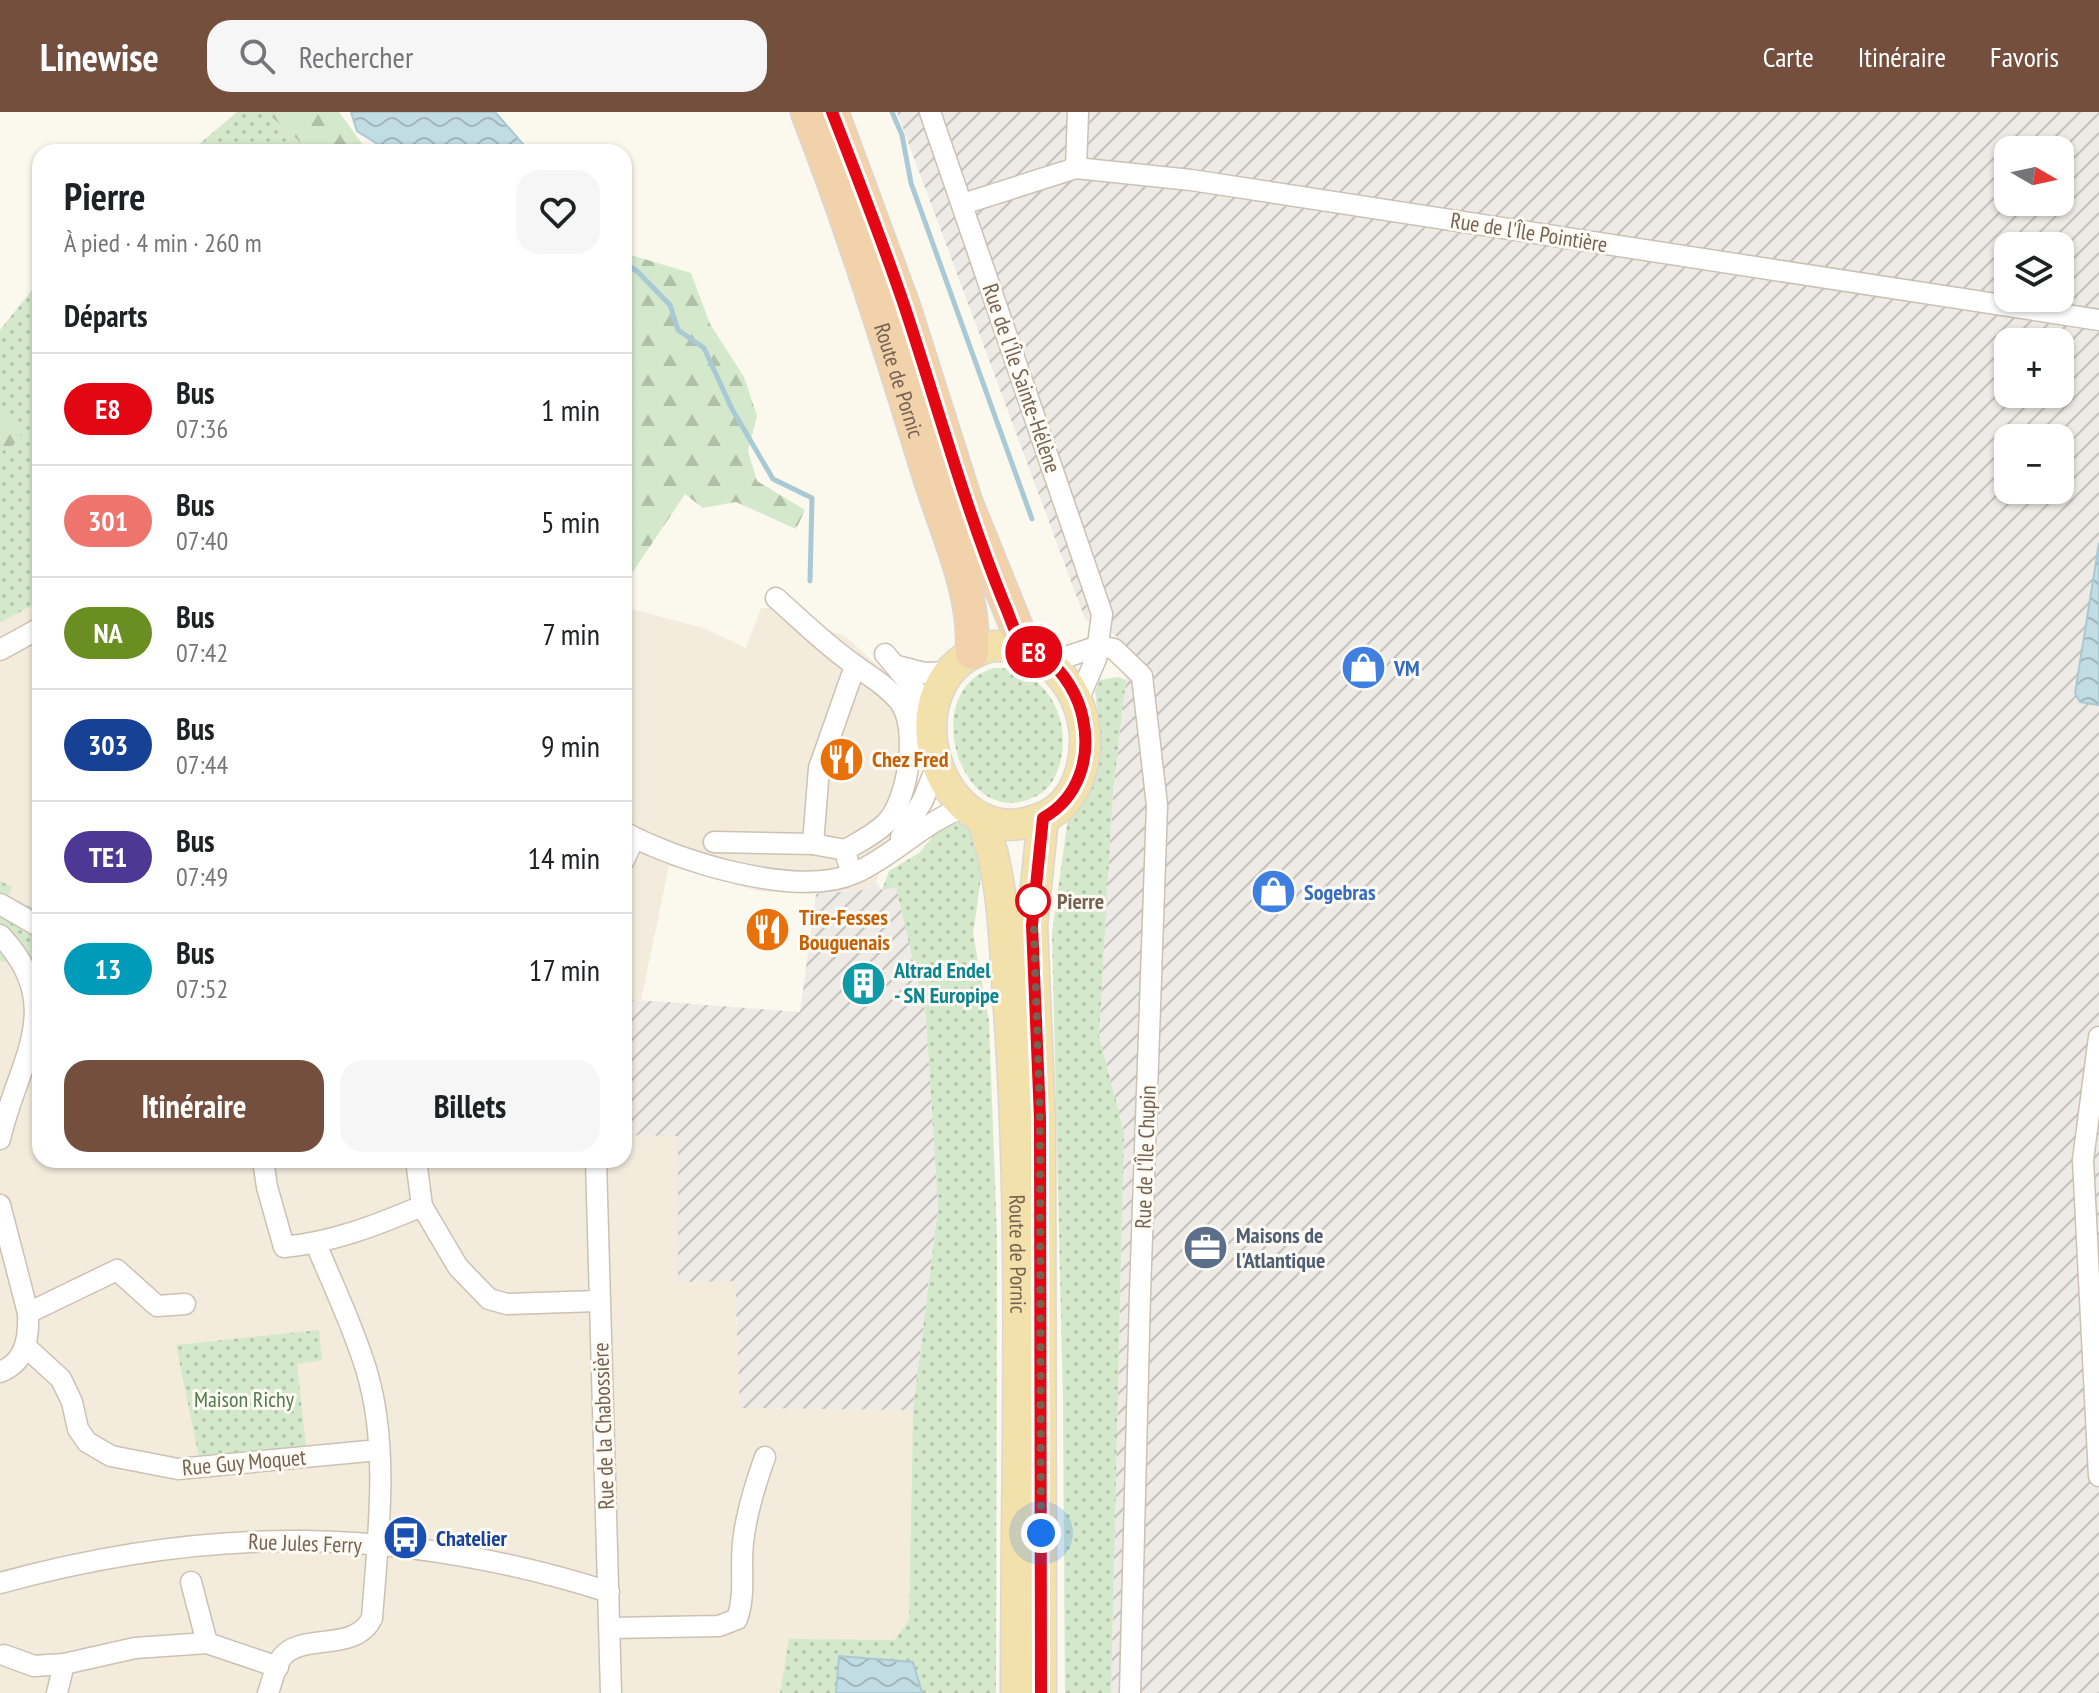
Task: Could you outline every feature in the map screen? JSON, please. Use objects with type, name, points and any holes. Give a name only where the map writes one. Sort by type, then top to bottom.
[{"type":"highway","name":"Route de Pornic","points":[[807,112],[882,315],[957,558],[970,609],[960,663]]},
{"type":"highway","name":"Route de Pornic","points":[[832,112],[904,307],[966,502],[1036,653]]},
{"type":"main road","points":[[992,646],[1036,653],[1059,671],[1078,700],[1085,734],[1082,767],[1067,800],[1043,818],[1018,825],[980,824],[949,788],[937,765],[931,720],[937,695],[960,663],[992,646]]},
{"type":"main road","name":"Route de Pornic","points":[[1041,1693],[1040,1118],[1032,925],[1043,818]]},
{"type":"main road","name":"Route de Pornic","points":[[980,824],[1002,902],[1015,1084],[1016,1693]]},
{"type":"street","name":"Rue de l'Île Sainte-Hélène","points":[[930,112],[1102,614],[1099,646]]},
{"type":"street","points":[[1076,168],[1078,112]]},
{"type":"street","name":"Rue de l'Île Pointière","points":[[963,204],[1076,168],[1191,180],[2099,320]]},
{"type":"street","points":[[714,842],[813,844],[845,850],[888,822],[906,781],[909,728],[902,704],[880,680],[855,666],[776,598]]},
{"type":"street","points":[[0,650],[32,632]]},
{"type":"street","points":[[1036,653],[1076,655],[1099,646]]},
{"type":"street","points":[[1078,700],[1099,646]]},
{"type":"street","name":"Rue de l'Île Chupin","points":[[1099,646],[1114,649],[1142,676],[1157,805],[1130,1693]]},
{"type":"street","points":[[931,720],[891,660],[924,673],[960,663]]},
{"type":"street","points":[[813,844],[819,768],[855,666]]},
{"type":"street","points":[[892,850],[919,808],[937,765]]},
{"type":"street","points":[[632,836],[746,876],[802,880],[852,875],[938,817],[980,824]]},
{"type":"street","points":[[845,850],[852,875]]},
{"type":"street","points":[[0,904],[32,922]]},
{"type":"street","points":[[0,935],[12,948],[32,981]]},
{"type":"street","points":[[2099,1037],[2083,1160],[2099,1476]]},
{"type":"street","points":[[0,1139],[32,1046]]},
{"type":"street","points":[[264,1168],[284,1247],[316,1244],[367,1230],[422,1206]]},
{"type":"street","points":[[417,1168],[422,1206],[458,1267],[489,1299],[507,1304],[598,1301]]},
{"type":"street","name":"Rue de la Chabossière","points":[[596,1168],[611,1693]]},
{"type":"street","points":[[0,1205],[28,1313],[26,1347],[19,1359],[0,1372]]},
{"type":"street","points":[[4,1655],[34,1666],[64,1664],[135,1648],[207,1643],[277,1684],[290,1650],[357,1635],[367,1629],[372,1618],[378,1545],[379,1450],[367,1370],[316,1244]]},
{"type":"street","points":[[28,1313],[117,1270],[157,1306],[185,1304]]},
{"type":"street","name":"Rue Guy Moquet","points":[[26,1347],[61,1379],[72,1402],[78,1429],[87,1442],[111,1456],[178,1469],[379,1450]]},
{"type":"street","points":[[610,1628],[719,1626],[737,1619],[743,1603],[745,1531],[765,1457]]},
{"type":"street","name":"Rue Jules Ferry","points":[[0,1583],[64,1565],[183,1544],[280,1538],[378,1545],[474,1557],[609,1592]]},
{"type":"street","points":[[191,1582],[207,1643]]},
{"type":"street","points":[[57,1693],[64,1664]]},
{"type":"shaded area","points":[[897,112],[2099,112],[2099,1693],[1111,1693],[1124,1132],[1099,1036],[1113,792],[1126,680],[1116,636],[1085,619]]},
{"type":"shaded area","points":[[32,605],[32,1168],[632,1168],[632,1135],[678,1135],[678,1281],[735,1280],[740,1408],[913,1410],[909,1620],[894,1640],[790,1640],[780,1693],[0,1693],[0,623]]},
{"type":"shaded area","points":[[761,608],[777,608],[846,637],[909,694],[917,715],[915,770],[876,882],[865,890],[816,894],[758,891],[669,866],[641,1000],[632,999],[632,609],[703,628],[746,648]]},
{"type":"shaded area","points":[[876,882],[882,890],[896,886],[926,1017],[938,1208],[913,1410],[740,1408],[735,1281],[678,1282],[678,1136],[632,1135],[632,1000],[800,1012],[816,894],[865,890]]},
{"type":"green space","points":[[237,112],[267,112],[303,144],[199,144]]},
{"type":"green space","points":[[266,112],[339,112],[362,144],[303,144]]},
{"type":"green space","points":[[632,255],[691,273],[710,324],[744,377],[757,416],[748,451],[757,481],[805,510],[796,529],[736,502],[703,508],[685,494],[632,573]]},
{"type":"green space","points":[[32,290],[32,605],[0,623],[0,330]]},
{"type":"green space","points":[[0,409],[23,438],[0,453]]},
{"type":"green space","points":[[995,668],[1029,676],[1052,700],[1059,716],[1063,734],[1058,769],[1048,787],[1030,799],[1005,802],[983,793],[967,775],[957,752],[953,725],[958,701],[971,680]]},
{"type":"green space","points":[[1118,677],[1126,680],[1113,792],[1099,1036],[1124,1132],[1111,1693],[1065,1693],[1063,1402],[1052,933],[1068,818],[1096,759],[1099,725],[1095,691],[1100,680]]},
{"type":"green space","points":[[962,822],[972,827],[985,850],[973,934],[989,1021],[997,1237],[996,1693],[780,1693],[789,1639],[894,1640],[909,1620],[913,1410],[938,1208],[926,1017],[896,887],[882,890],[889,871],[919,853],[941,827]]},
{"type":"green space","points":[[0,881],[12,887],[8,896],[32,907],[32,965],[0,961]]},
{"type":"green space","name":"Maison Richy","points":[[319,1330],[322,1360],[297,1364],[306,1448],[200,1462],[176,1345]]},
{"type":"water","points":[[351,112],[495,112],[523,144],[377,144],[357,131]]},
{"type":"water","points":[[2099,543],[2099,705],[2080,702],[2075,693]]},
{"type":"water","points":[[839,1656],[913,1662],[922,1693],[836,1693]]},
{"type":"waterway","points":[[892,112],[902,135],[911,183],[1032,519]]},
{"type":"waterway","points":[[632,268],[670,305],[678,330],[704,348],[732,409],[773,479],[812,498],[810,581]]},
{"type":"bus line","name":"E8","points":[[832,112],[868,202],[942,432],[1004,601],[1025,648],[1046,659],[1059,671],[1078,700],[1083,718],[1085,751],[1078,780],[1061,807],[1043,818],[1032,925],[1040,1118],[1041,1693]]},
{"type":"place","name":"VM","points":[[1363,668]]},
{"type":"place","name":"Chez Fred","points":[[841,759]]},
{"type":"place","name":"Sogebras","points":[[1273,892]]},
{"type":"place","name":"Pierre","points":[[1033,901]]},
{"type":"place","name":"Tire-Fesses Bouguenais","points":[[768,930]]},
{"type":"place","name":"Altrad Endel - SN Europipe","points":[[863,983]]},
{"type":"place","name":"Maisons de l'Atlantique","points":[[1205,1248]]},
{"type":"place","name":"Chatelier","points":[[405,1538]]},
{"type":"route","points":[[1033,901],[1040,1118],[1041,1533]]}]
